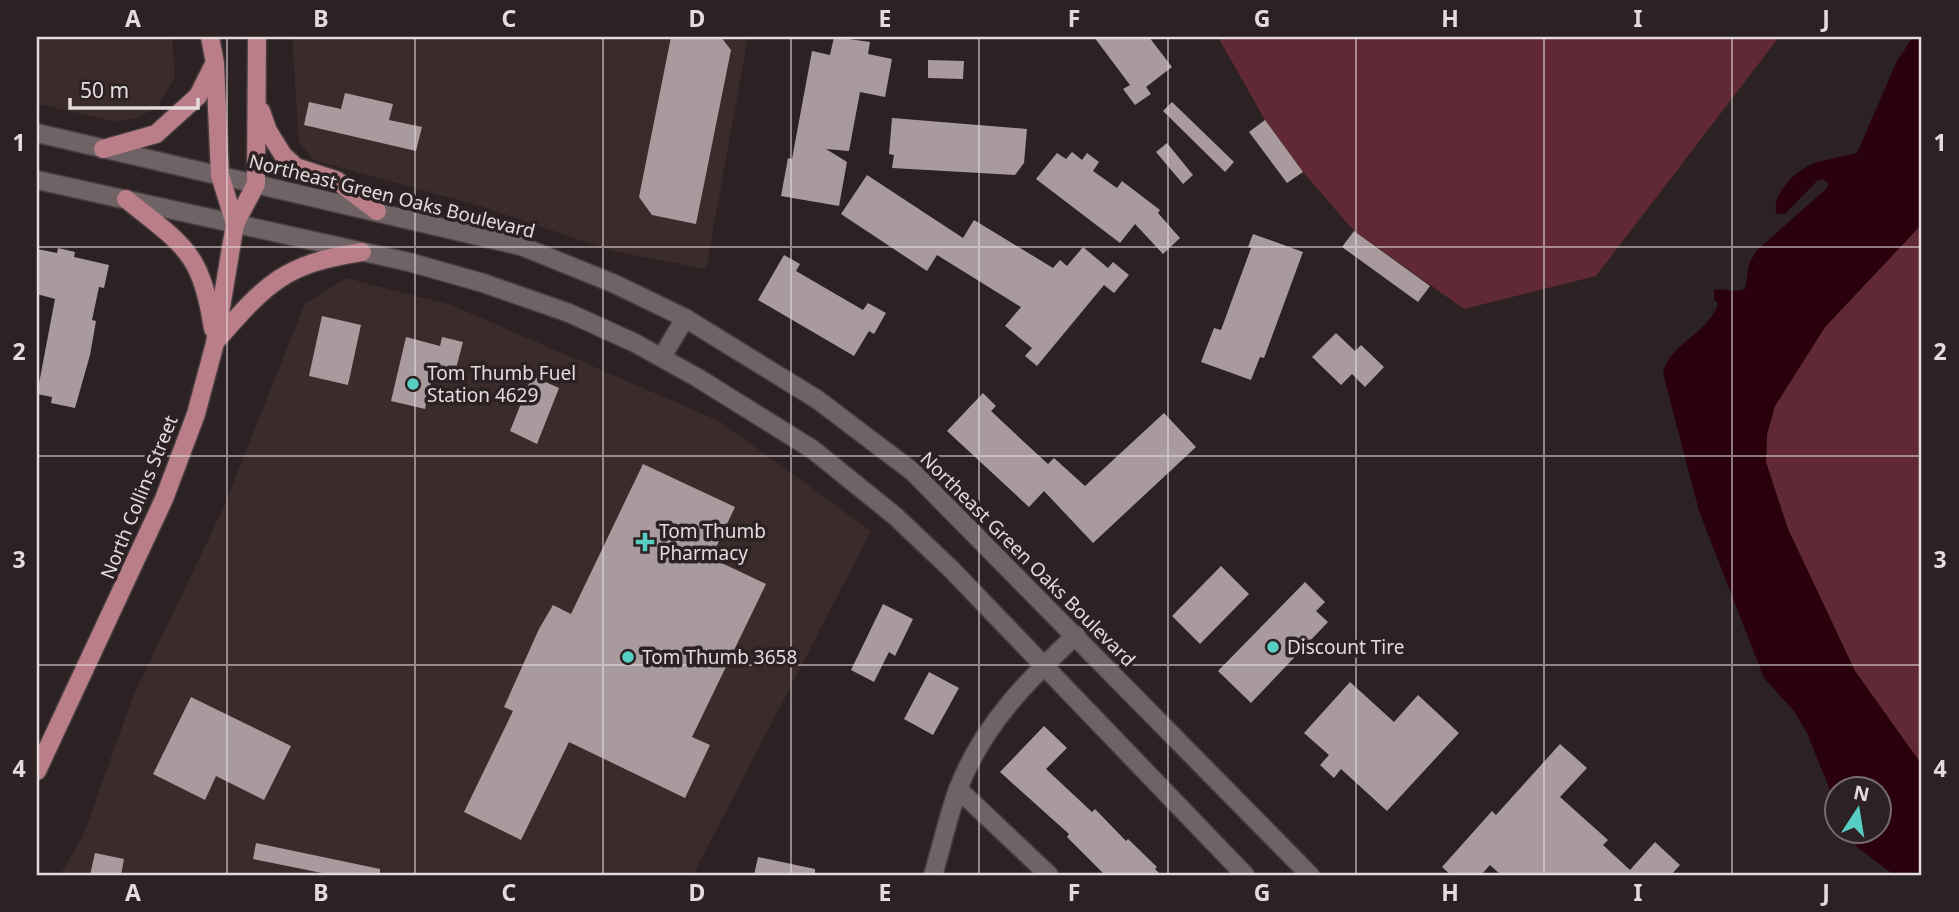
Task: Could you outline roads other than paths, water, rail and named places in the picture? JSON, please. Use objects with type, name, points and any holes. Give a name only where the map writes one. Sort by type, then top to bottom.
[{"type":"main road","name":"North Collins Street","points":[[210,37],[215,63],[220,176],[235,224]]},
{"type":"main road","name":"North Collins Street","points":[[37,771],[124,588],[176,470],[196,414],[215,343],[235,224],[256,184],[259,103],[257,37]]},
{"type":"main road","points":[[103,149],[156,134],[198,96],[215,63]]},
{"type":"main road","points":[[259,103],[268,131],[283,155],[296,167],[337,180],[377,211]]},
{"type":"main road","name":"Northeast Green Oaks Boulevard","points":[[37,133],[522,246],[615,284],[685,318],[817,400],[914,472],[1310,875]]},
{"type":"main road","points":[[37,180],[362,252],[517,293],[569,313],[662,357],[780,428],[841,472],[914,534],[1245,875]]},
{"type":"main road","points":[[125,199],[178,241],[196,261],[207,292],[215,343]]},
{"type":"main road","points":[[215,343],[263,288],[315,261],[362,252]]},
{"type":"main road","points":[[662,357],[685,318]]},
{"type":"main road","points":[[933,875],[958,789],[971,761],[1009,700],[1076,635]]},
{"type":"main road","points":[[958,789],[1049,875]]},
{"type":"place","name":"Tom Thumb Fuel Station 4629","points":[[413,384]]},
{"type":"place","name":"Tom Thumb Pharmacy","points":[[645,542]]},
{"type":"place","name":"Discount Tire","points":[[1273,647]]},
{"type":"place","name":"Tom Thumb 3658","points":[[628,657]]}]
